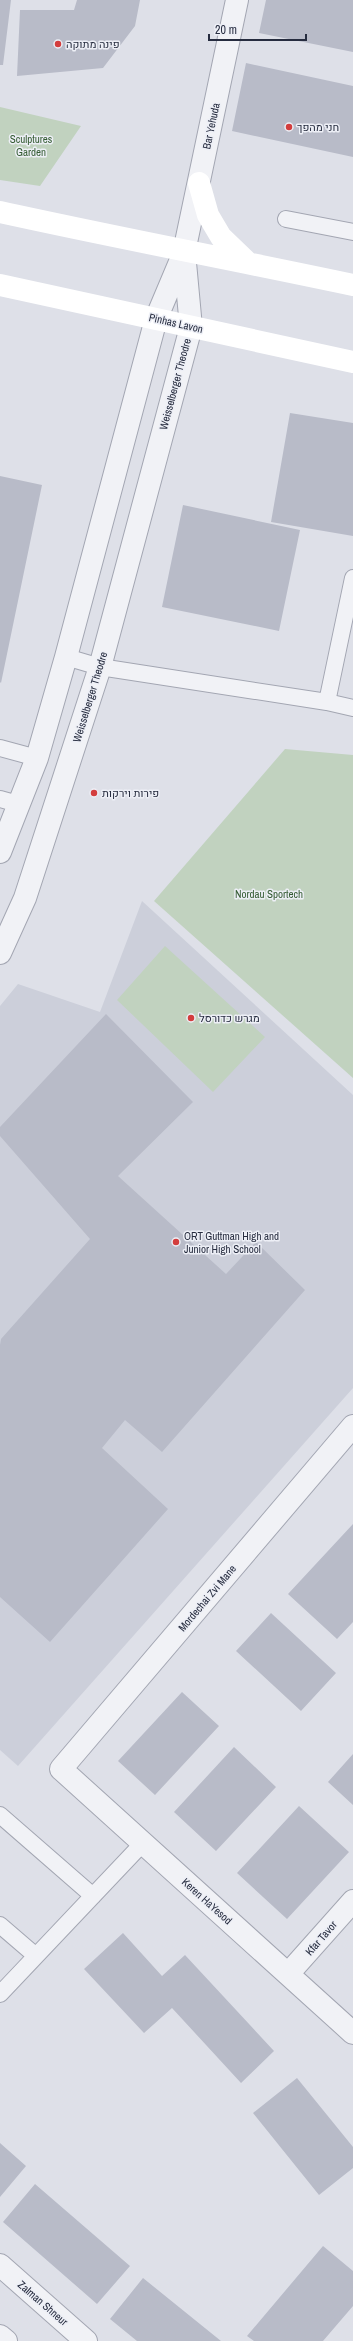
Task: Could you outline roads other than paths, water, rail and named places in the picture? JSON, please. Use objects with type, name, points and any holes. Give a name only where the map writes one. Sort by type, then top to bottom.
[{"type":"main road","points":[[199,183],[208,216],[220,237],[247,262]]},
{"type":"main road","points":[[0,212],[184,252],[247,262],[353,285]]},
{"type":"main road","name":"Pinhas Lavon","points":[[0,285],[353,362]]},
{"type":"street","name":"Bar Yehuda","points":[[184,252],[237,0]]},
{"type":"street","points":[[0,852],[9,802],[37,758],[66,658],[156,319],[184,252]]},
{"type":"street","name":"Weisselberger Theodre","points":[[0,953],[25,898],[100,667],[191,327],[184,252]]},
{"type":"street","name":"Mordechai Zvi Mane","points":[[61,1769],[353,1426]]},
{"type":"street","name":"Keren HaYesod","points":[[61,1769],[353,2033]]},
{"type":"street","name":"Kfar Tavor","points":[[288,1974],[353,1901]]},
{"type":"street","name":"Zalman Shneur","points":[[0,2265],[86,2341]]},
{"type":"street","points":[[0,2336],[6,2341]]},
{"type":"lane","points":[[286,219],[353,232]]},
{"type":"lane","points":[[327,702],[353,578]]},
{"type":"lane","points":[[66,658],[100,667],[327,702],[353,708]]},
{"type":"lane","points":[[0,748],[37,758]]},
{"type":"lane","points":[[0,1815],[93,1896]]},
{"type":"lane","points":[[0,1994],[143,1844]]},
{"type":"lane","points":[[0,1924],[36,1956]]},
{"type":"place","name":"פינה מתוקה","points":[[58,44]]},
{"type":"place","name":"חני מהפך","points":[[289,127]]},
{"type":"place","name":"פירות וירקות","points":[[94,793]]},
{"type":"place","name":"מגרש כדורסל","points":[[191,1018]]},
{"type":"place","name":"ORT Guttman High and Junior High School","points":[[176,1242]]},
{"type":"park label","name":"Sculptures Garden","points":[[31,145]]},
{"type":"park label","name":"Nordau Sportech","points":[[269,894]]}]
